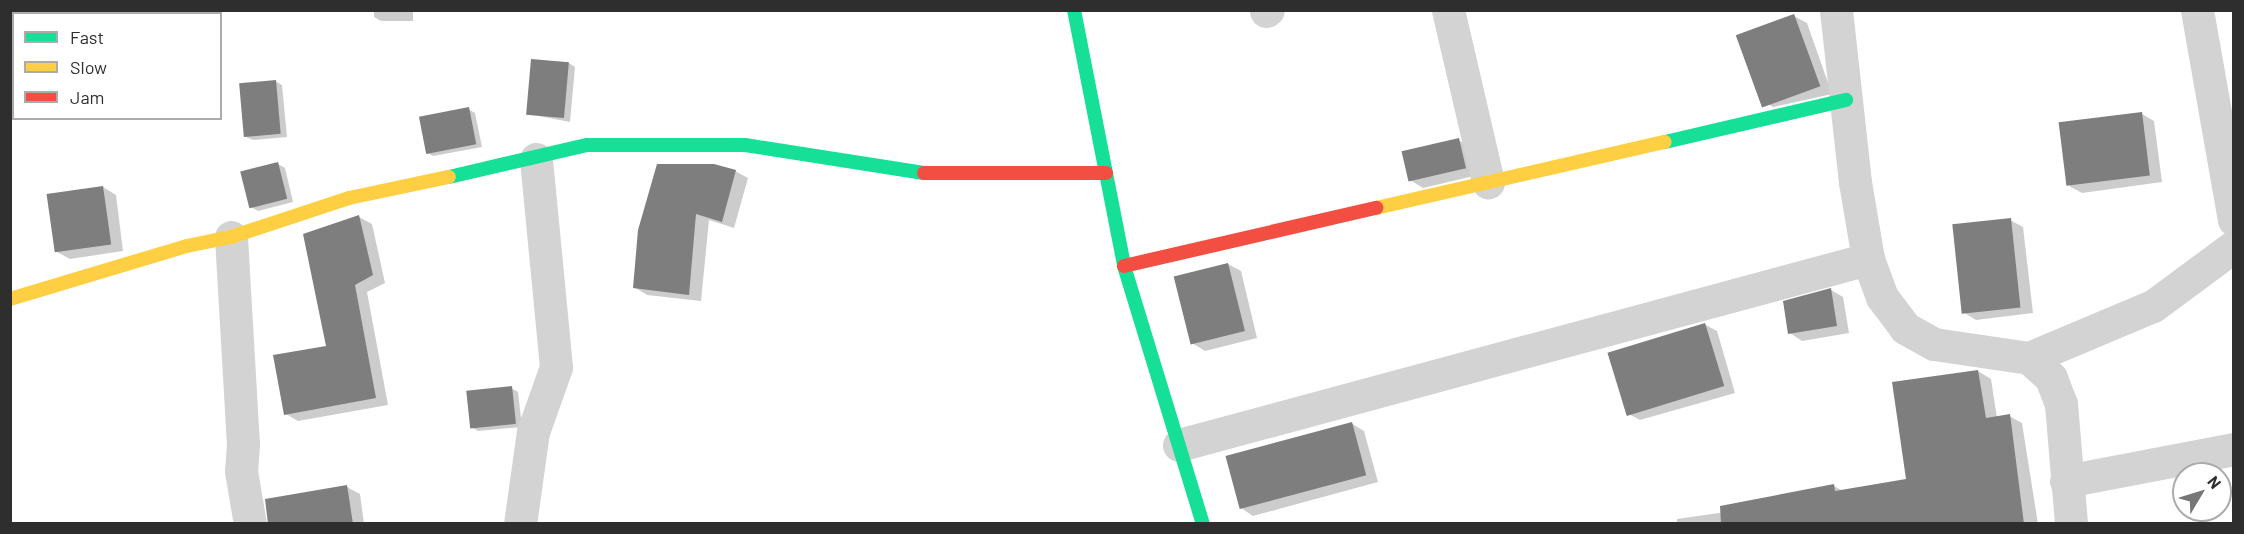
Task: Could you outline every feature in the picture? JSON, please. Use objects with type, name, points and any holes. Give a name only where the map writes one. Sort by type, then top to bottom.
[{"type":"street","points":[[1074,10],[1124,266],[1203,524]]},
{"type":"street","points":[[1448,10],[1488,182]]},
{"type":"street","points":[[1836,10],[1868,259],[1882,297],[1905,328],[1934,344],[2029,358],[2153,306],[2234,246]]},
{"type":"street","points":[[2197,10],[2234,220]]},
{"type":"street","points":[[1124,266],[1846,100]]},
{"type":"street","points":[[10,299],[187,246],[231,237],[349,198],[536,159],[587,144],[745,145],[923,173],[1106,173]]},
{"type":"street","points":[[520,524],[533,432],[556,367],[536,159]]},
{"type":"street","points":[[231,237],[242,471],[250,524]]},
{"type":"street","points":[[1179,444],[1868,259]]},
{"type":"street","points":[[2029,358],[2051,378],[2061,404],[2071,524]]},
{"type":"street","points":[[2066,481],[2234,449]]},
{"type":"building","points":[[1794,14],[1820,86],[1762,108],[1736,35]]},
{"type":"building","points":[[531,59],[569,62],[564,118],[526,115]]},
{"type":"building","points":[[276,80],[281,134],[244,137],[239,83]]},
{"type":"building","points":[[469,107],[476,144],[426,154],[419,117]]},
{"type":"building","points":[[2142,112],[2150,176],[2066,186],[2059,122]]},
{"type":"building","points":[[1459,138],[1466,168],[1408,181],[1402,151]]},
{"type":"building","points":[[278,162],[287,199],[249,208],[240,171]]},
{"type":"building","points":[[657,164],[714,164],[736,170],[722,222],[696,214],[689,295],[633,288],[638,230]]},
{"type":"building","points":[[103,186],[111,244],[55,252],[47,194]]},
{"type":"building","points":[[359,215],[373,275],[355,285],[376,398],[284,415],[273,355],[326,346],[303,234]]},
{"type":"building","points":[[2011,218],[2020,308],[1962,314],[1952,224]]},
{"type":"building","points":[[1228,263],[1245,331],[1191,344],[1174,277]]},
{"type":"building","points":[[1831,288],[1837,326],[1788,334],[1783,301]]},
{"type":"building","points":[[1705,323],[1724,386],[1627,416],[1607,353]]},
{"type":"building","points":[[1978,370],[1986,418],[2010,414],[2024,524],[1721,524],[1720,506],[1834,484],[1835,491],[1906,479],[1892,382]]},
{"type":"building","points":[[512,386],[516,424],[470,429],[466,391]]},
{"type":"building","points":[[1352,422],[1366,475],[1240,509],[1225,456]]},
{"type":"building","points":[[347,485],[353,524],[268,524],[265,499]]},
{"type":"traffic: fast","points":[[1074,10],[1124,266],[1203,524]]},
{"type":"traffic: fast","points":[[1665,142],[1846,100]]},
{"type":"traffic: fast","points":[[449,177],[587,145],[745,145],[924,173]]},
{"type":"traffic: slow","points":[[1376,208],[1665,142]]},
{"type":"traffic: slow","points":[[10,299],[187,246],[231,237],[349,198],[449,177]]},
{"type":"traffic: jam","points":[[924,173],[1106,173]]},
{"type":"traffic: jam","points":[[1124,266],[1376,208]]}]
